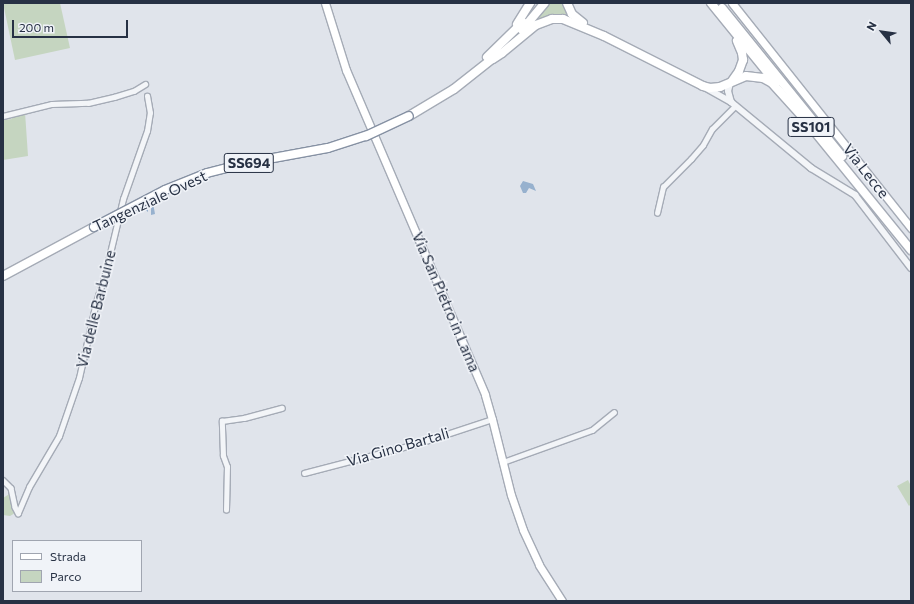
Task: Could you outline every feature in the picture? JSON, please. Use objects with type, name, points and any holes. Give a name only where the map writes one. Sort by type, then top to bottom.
[{"type":"highway","points":[[482,62],[517,24],[530,3]]},
{"type":"highway","name":"Tangenziale Ovest","points":[[408,114],[451,86],[482,62],[515,31],[539,3]]},
{"type":"highway","name":"Tangenziale Ovest","points":[[3,276],[157,188],[196,171],[235,160],[294,150],[331,141],[378,126],[408,114],[454,89],[492,59],[522,30],[545,3]]},
{"type":"highway","points":[[567,3],[575,18],[604,36]]},
{"type":"highway","points":[[710,3],[736,38],[742,53],[742,66],[730,82]]},
{"type":"highway","name":"SS101","points":[[710,3],[911,250]]},
{"type":"highway","name":"SS101","points":[[718,3],[911,243]]},
{"type":"highway","points":[[492,59],[502,53],[536,25],[552,18],[569,21],[604,36],[710,88],[720,87],[739,78],[752,76],[768,81],[810,125]]},
{"type":"highway","name":"Tangenziale Ovest","points":[[3,270],[93,225]]},
{"type":"main road","name":"Via San Pietro in Lama","points":[[325,3],[346,70],[475,370],[492,418],[511,495],[523,530],[539,565],[562,601]]},
{"type":"main road","name":"Via Lecce","points":[[732,3],[911,228]]},
{"type":"street","points":[[696,82],[733,104],[811,168],[855,195],[911,268]]},
{"type":"street","points":[[730,82],[728,91],[733,104]]},
{"type":"street","points":[[3,116],[52,104],[88,103],[134,91],[145,84]]},
{"type":"street","name":"Via delle Barbuine","points":[[3,480],[11,488],[18,513],[29,487],[58,436],[79,378],[96,302],[105,274],[123,199],[147,131],[150,113],[147,96]]},
{"type":"street","points":[[657,213],[663,188],[703,145],[712,129],[733,104]]},
{"type":"street","points":[[226,510],[227,467],[223,456],[222,421],[244,418],[282,408]]},
{"type":"street","points":[[503,462],[592,430],[614,412]]},
{"type":"street","name":"Via Gino Bartali","points":[[304,473],[423,442],[492,418]]},
{"type":"green space","points":[[3,3],[60,3],[70,48],[15,60]]},
{"type":"green space","points":[[547,3],[563,3],[573,19],[548,17],[530,25]]},
{"type":"green space","points":[[25,112],[28,156],[3,160],[3,120],[12,119],[11,115]]},
{"type":"green space","points":[[908,480],[911,486],[911,504],[909,506],[897,486]]},
{"type":"green space","points":[[11,493],[15,513],[10,516],[3,515],[3,498]]},
{"type":"water","points":[[523,181],[533,184],[536,191],[529,188],[526,193],[523,193],[520,186]]},
{"type":"water","points":[[152,197],[155,214],[151,215],[151,207],[148,206],[148,212],[143,208],[146,206],[147,200]]}]
